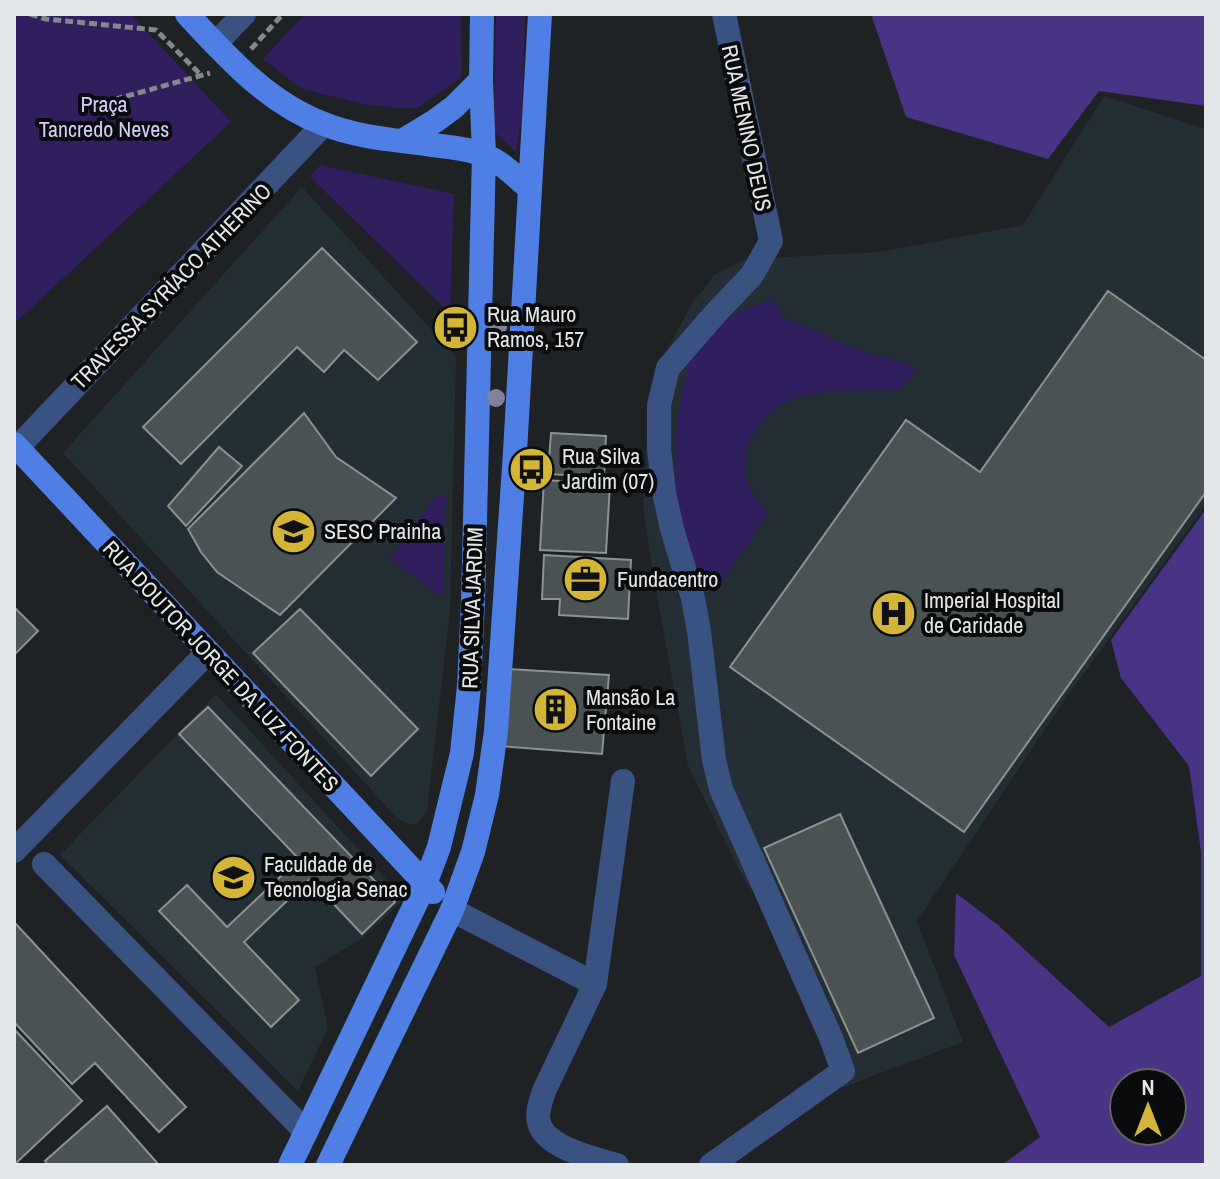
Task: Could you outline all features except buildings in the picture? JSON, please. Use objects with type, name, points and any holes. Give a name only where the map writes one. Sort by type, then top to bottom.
[{"type":"main road","points":[[187,14],[236,66],[288,108],[359,135],[451,147],[484,155],[501,163],[530,189]]},
{"type":"main road","name":"RUA SILVA JARDIM","points":[[290,1165],[425,884],[439,847],[462,753],[473,601],[484,155],[482,14]]},
{"type":"main road","name":"RUA SILVA JARDIM","points":[[328,1165],[452,910],[473,852],[487,795],[496,731],[540,14]]},
{"type":"main road","points":[[402,141],[454,107],[481,80]]},
{"type":"main road","name":"RUA DOUTOR JORGE DA LUZ FONTES","points":[[16,446],[452,910]]},
{"type":"street","points":[[215,44],[244,14]]},
{"type":"street","name":"RUA MENINO DEUS","points":[[711,1165],[843,1071],[721,789],[712,746],[693,598],[672,529],[659,449],[659,405],[668,368],[752,275],[771,241],[724,14]]},
{"type":"street","name":"TRAVESSA SYRÍACO ATHERINO","points":[[16,446],[324,124]]},
{"type":"street","points":[[14,851],[208,652]]},
{"type":"street","points":[[617,1165],[577,1154],[551,1140],[539,1124],[539,1106],[595,984],[623,781]]},
{"type":"street","points":[[44,864],[306,1132]]},
{"type":"street","points":[[452,910],[595,984]]},
{"type":"path","points":[[30,14],[46,19],[156,30],[201,76]]},
{"type":"path","points":[[80,109],[236,66],[283,14]]},
{"type":"shaded area","points":[[871,14],[1206,14],[1206,106],[1099,91],[1048,159],[906,117]]},
{"type":"shaded area","name":"Imperial Hospital de Caridade","points":[[1104,96],[1206,129],[1206,505],[1066,698],[917,921],[963,1042],[841,1088],[780,934],[743,877],[688,766],[643,508],[655,372],[691,305],[714,275],[746,259],[880,252],[1023,225]]},
{"type":"shaded area","name":"SESC Prainha","points":[[302,187],[456,357],[450,610],[427,811],[417,824],[408,824],[397,818],[63,453]]},
{"type":"shaded area","points":[[1206,509],[1206,1165],[1002,1165],[1040,1137],[954,955],[956,893],[998,925],[1109,1027],[1201,976],[1201,852],[1189,766],[1121,678],[1111,640]]},
{"type":"shaded area","name":"Faculdade de Tecnologia Senac","points":[[216,694],[404,899],[363,938],[315,967],[328,1028],[298,1091],[60,855]]},
{"type":"green space","name":"Praça Tancredo Neves","points":[[14,14],[131,14],[231,122],[14,324]]},
{"type":"green space","points":[[305,14],[461,14],[462,77],[416,109],[367,105],[302,89],[263,59]]},
{"type":"green space","points":[[496,14],[525,14],[522,115],[516,152],[494,132]]},
{"type":"green space","points":[[320,165],[454,194],[450,313],[310,177]]},
{"type":"green space","points":[[774,300],[783,317],[863,352],[900,361],[917,369],[900,390],[807,395],[786,402],[769,414],[755,430],[745,460],[748,483],[768,514],[713,594],[698,574],[680,521],[675,458],[680,400],[696,348],[739,312]]},
{"type":"green space","points":[[445,495],[443,597],[390,559],[435,497]]},
{"type":"place","name":"Rua Mauro Ramos, 157","points":[[456,327]]},
{"type":"place","name":"Rua Silva Jardim (07)","points":[[531,469]]},
{"type":"place","name":"SESC Prainha","points":[[293,531]]},
{"type":"place","name":"Fundacentro","points":[[586,579]]},
{"type":"place","name":"Imperial Hospital de Caridade","points":[[893,613]]},
{"type":"place","name":"Mansão La Fontaine","points":[[555,710]]},
{"type":"place","name":"Faculdade de Tecnologia Senac","points":[[233,877]]}]
